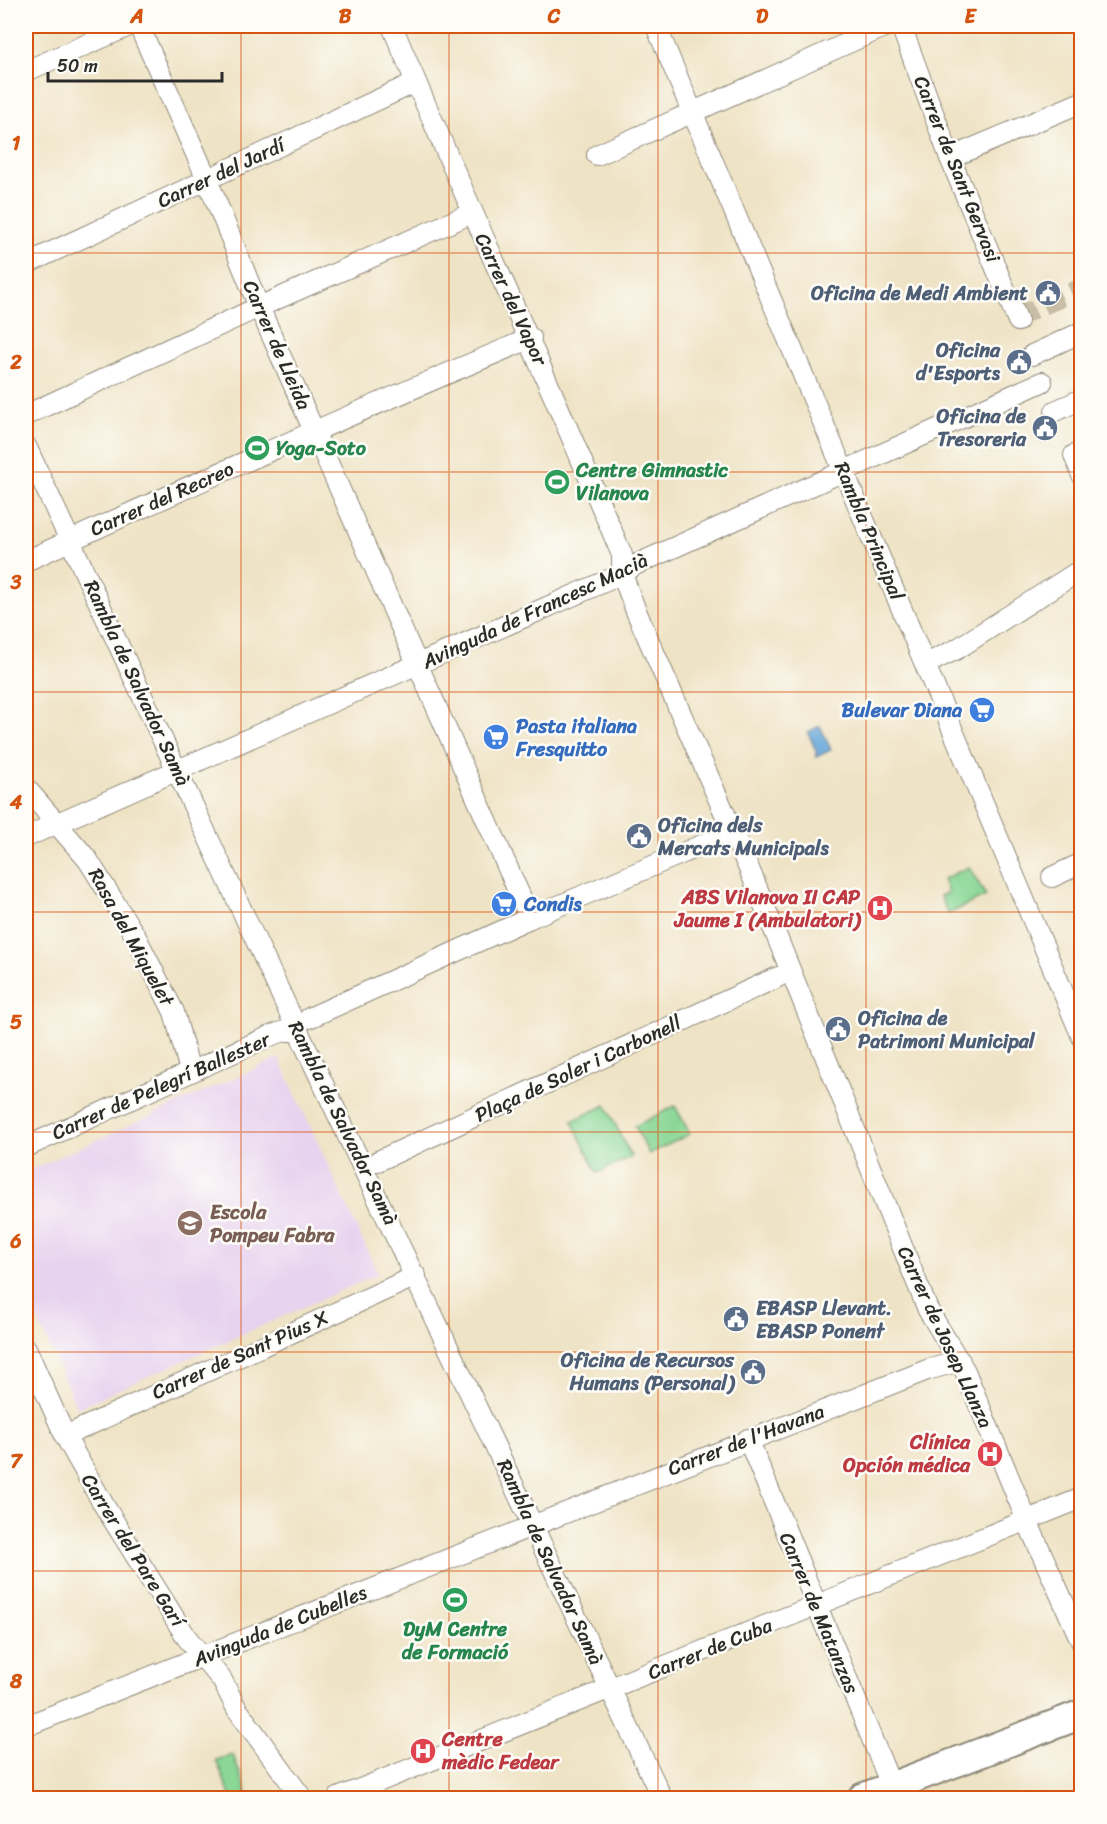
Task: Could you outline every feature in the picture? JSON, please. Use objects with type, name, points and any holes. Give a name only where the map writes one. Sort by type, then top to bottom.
[{"type":"street","points":[[26,71],[129,26]]},
{"type":"street","name":"Carrer de Lleida","points":[[139,26],[416,665]]},
{"type":"street","name":"Carrer del Vapor","points":[[392,26],[472,213],[531,338],[622,555],[622,574],[636,611],[802,996]]},
{"type":"street","name":"Rambla Principal","points":[[656,26],[1082,1037]]},
{"type":"street","points":[[597,155],[886,26]]},
{"type":"street","name":"Carrer de Sant Gervasi","points":[[901,26],[950,158],[1016,317]]},
{"type":"street","name":"Carrer del Jardí","points":[[26,264],[416,82]]},
{"type":"street","points":[[950,158],[1082,102]]},
{"type":"street","points":[[26,415],[259,307],[472,213]]},
{"type":"street","points":[[1032,355],[1082,332]]},
{"type":"street","name":"Carrer del Recreo","points":[[26,561],[69,539],[531,338]]},
{"type":"street","name":"Avinguda de Francesc Macià","points":[[26,837],[622,574],[635,565],[843,471],[875,454],[1042,382]]},
{"type":"street","points":[[1054,411],[1082,399]]},
{"type":"street","name":"Rambla de Salvador Samà","points":[[26,446],[177,770],[304,1024],[416,1276],[609,1690],[662,1798]]},
{"type":"street","points":[[1074,454],[1082,475]]},
{"type":"street","points":[[926,664],[957,649],[1082,569]]},
{"type":"street","points":[[416,665],[530,918]]},
{"type":"street","name":"Rasa del Miquelet","points":[[26,788],[54,824],[88,860],[136,937],[174,1012],[190,1071]]},
{"type":"street","points":[[304,1024],[530,918],[723,836]]},
{"type":"street","points":[[1052,877],[1082,863]]},
{"type":"street","name":"Plaça de Soler i Carbonell","points":[[378,1161],[778,976]]},
{"type":"street","name":"Carrer de Josep Llanza","points":[[802,996],[928,1310],[960,1361],[1027,1521],[1082,1643]]},
{"type":"street","name":"Carrer de Pelegrí Ballester","points":[[26,1147],[190,1071],[270,1036],[304,1024]]},
{"type":"street","name":"Carrer de Sant Pius X","points":[[65,1436],[416,1276]]},
{"type":"street","name":"Carrer del Pare Garí","points":[[26,1348],[65,1436],[105,1507],[201,1657],[222,1680],[237,1709],[302,1798]]},
{"type":"street","name":"Carrer de l'Havana","points":[[534,1526],[748,1439],[927,1370],[960,1361]]},
{"type":"street","name":"Carrer de Matanzas","points":[[748,1439],[894,1793]]},
{"type":"street","name":"Carrer de Cuba","points":[[338,1798],[1082,1498]]},
{"type":"street","name":"Avinguda de Cubelles","points":[[26,1726],[534,1526]]},
{"type":"street","points":[[862,1798],[894,1793],[1082,1714]]},
{"type":"shaded area","name":"Escola Pompeu Fabra","points":[[279,1058],[378,1274],[77,1408],[26,1293],[26,1172]]},
{"type":"green space","points":[[969,867],[986,896],[948,914],[940,896],[948,893],[943,879]]},
{"type":"green space","points":[[606,1105],[631,1157],[597,1173],[572,1121]]},
{"type":"green space","points":[[675,1106],[690,1134],[649,1154],[635,1126]]},
{"type":"green space","points":[[233,1755],[249,1798],[231,1798],[216,1760]]},
{"type":"water","points":[[820,726],[831,750],[816,757],[816,751],[808,732]]},
{"type":"tunnel","points":[[1016,317],[1082,288]]},
{"type":"place","name":"Oficina de Medi Ambient","points":[[1048,293]]},
{"type":"place","name":"Oficina d'Esports","points":[[1019,362]]},
{"type":"place","name":"Oficina de Tresoreria","points":[[1045,428]]},
{"type":"place","name":"Yoga-Soto","points":[[257,448]]},
{"type":"place","name":"Centre Gimnastic Vilanova","points":[[557,482]]},
{"type":"place","name":"Bulevar Diana","points":[[982,710]]},
{"type":"place","name":"Pasta italiana Fresquitto","points":[[496,737]]},
{"type":"place","name":"Oficina dels Mercats Municipals","points":[[639,836]]},
{"type":"place","name":"Condis","points":[[504,904]]},
{"type":"place","name":"ABS Vilanova II CAP Jaume I (Ambulatori)","points":[[880,908]]},
{"type":"place","name":"Oficina de Patrimoni Municipal","points":[[838,1029]]},
{"type":"place","name":"Escola Pompeu Fabra","points":[[190,1223]]},
{"type":"place","name":"EBASP Llevant. EBASP Ponent","points":[[736,1319]]},
{"type":"place","name":"Oficina de Recursos Humans (Personal)","points":[[753,1372]]},
{"type":"place","name":"Clínica Opción médica","points":[[990,1454]]},
{"type":"place","name":"DyM Centre de Formació","points":[[455,1600]]},
{"type":"place","name":"Centre mèdic Fedear","points":[[423,1751]]}]
